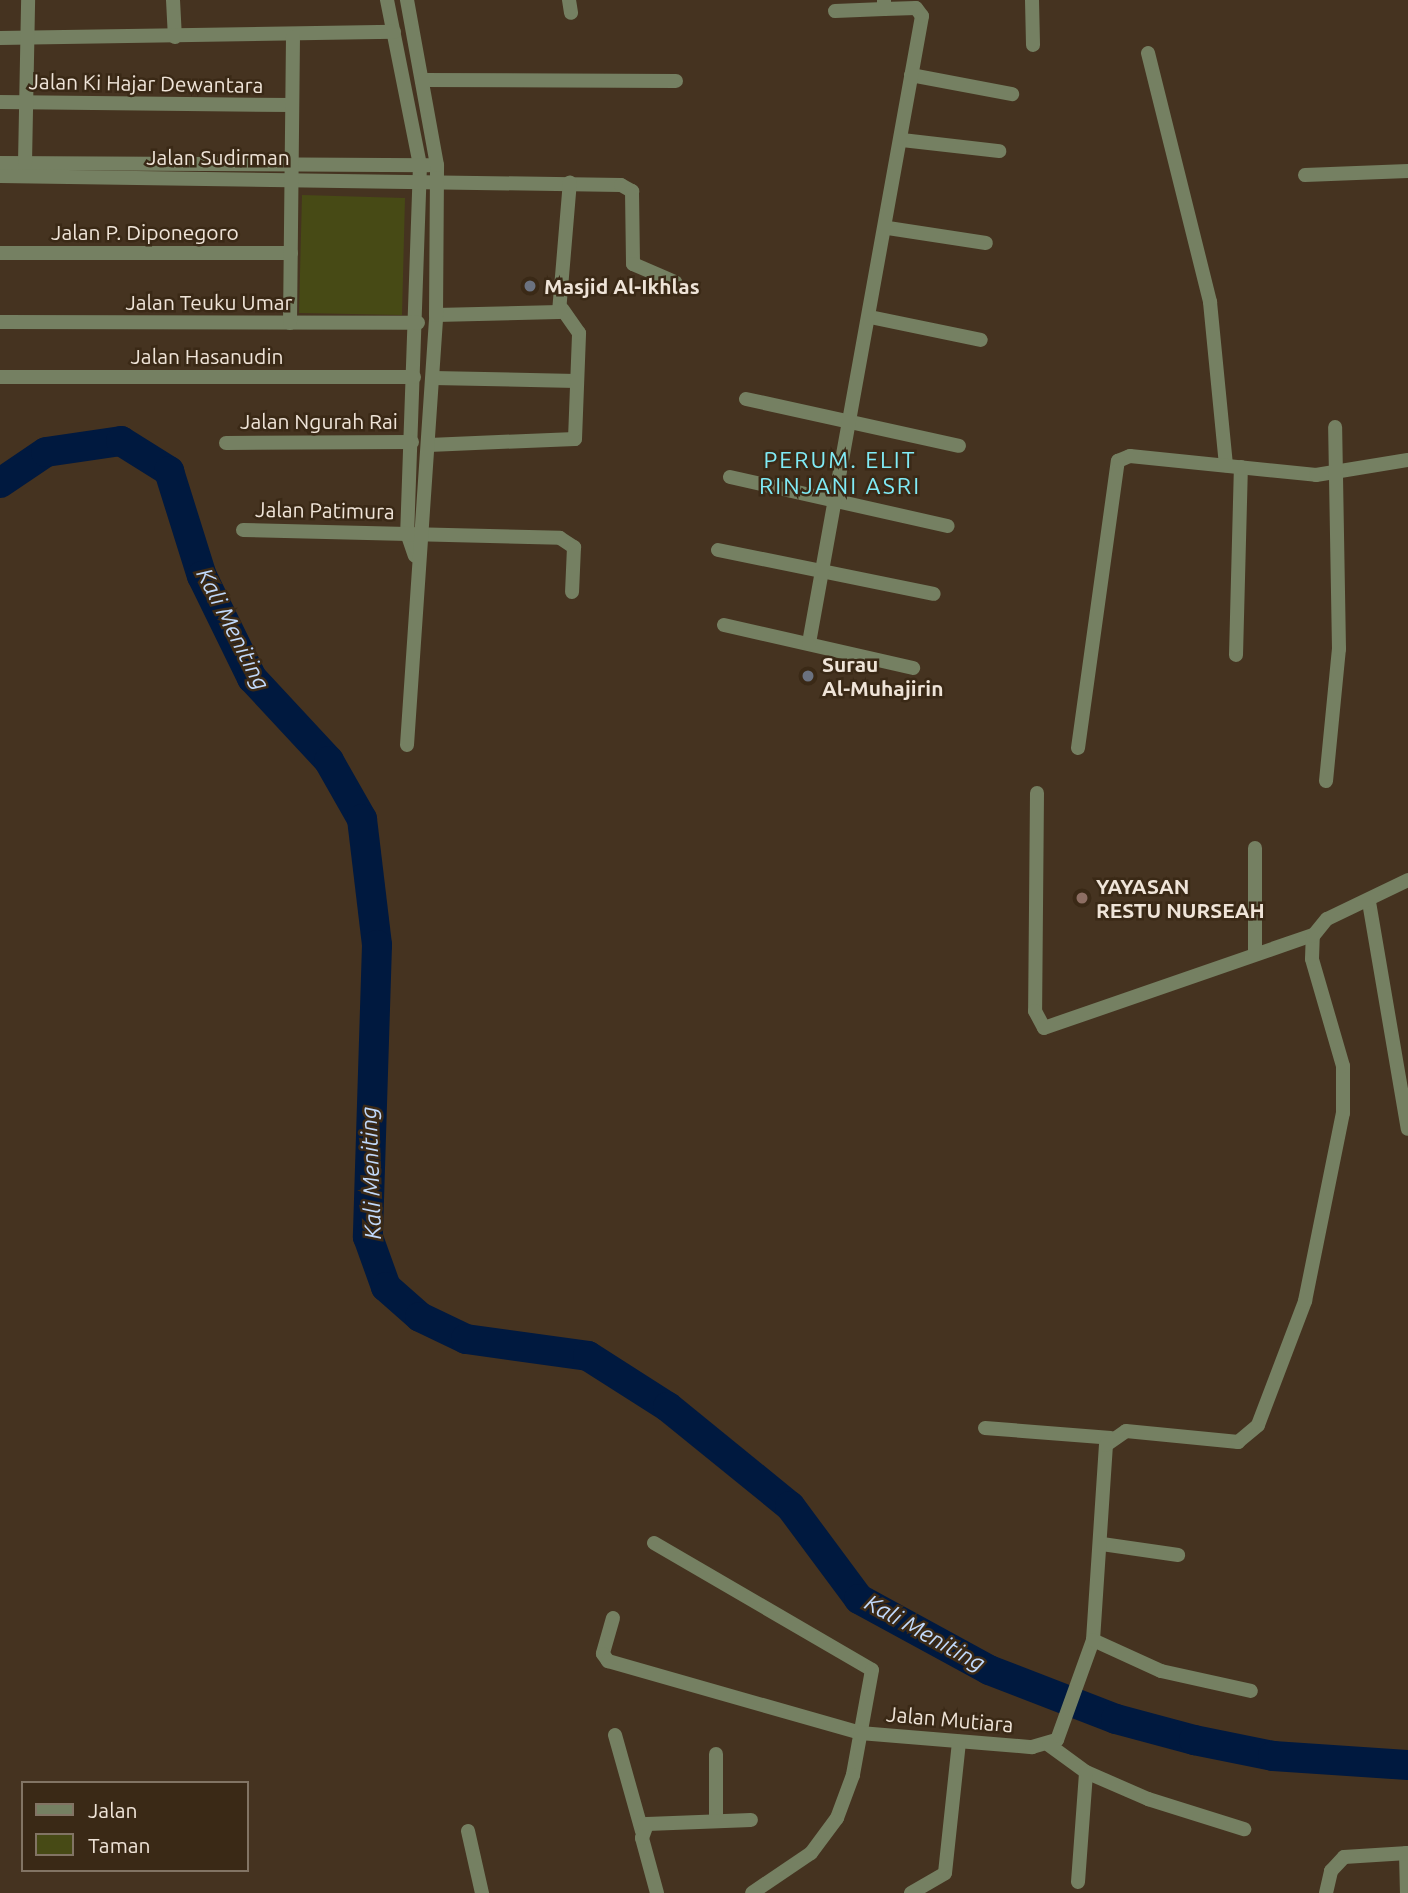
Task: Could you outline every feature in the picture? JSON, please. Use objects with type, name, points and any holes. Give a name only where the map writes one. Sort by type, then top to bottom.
[{"type":"street","points":[[25,163],[28,0]]},
{"type":"street","points":[[173,0],[175,37]]},
{"type":"street","points":[[387,0],[421,180],[418,324],[407,533],[415,556]]},
{"type":"street","points":[[407,0],[437,165],[433,378],[424,533],[415,556],[407,745]]},
{"type":"street","points":[[1032,0],[1033,45]]},
{"type":"street","points":[[809,643],[888,228],[921,10],[884,4],[835,11]]},
{"type":"street","points":[[0,38],[293,37],[394,32]]},
{"type":"street","points":[[290,323],[293,37]]},
{"type":"street","points":[[1148,53],[1210,302],[1234,466],[1236,655]]},
{"type":"street","points":[[911,75],[1012,94]]},
{"type":"street","points":[[422,79],[676,81]]},
{"type":"street","name":"Jalan Ki Hajar Dewantara","points":[[0,102],[292,105]]},
{"type":"street","points":[[902,140],[999,151]]},
{"type":"street","points":[[0,163],[291,172],[437,165]]},
{"type":"street","points":[[1306,175],[1408,171]]},
{"type":"street","name":"Jalan Sudirman","points":[[0,176],[291,172],[436,181],[570,182],[629,186],[634,264],[675,282]]},
{"type":"street","points":[[429,445],[571,441],[577,434],[578,325],[562,309],[570,182]]},
{"type":"street","points":[[888,228],[986,243]]},
{"type":"street","name":"Jalan P. Diponegoro","points":[[0,253],[290,253]]},
{"type":"street","points":[[436,315],[554,314],[562,309]]},
{"type":"street","points":[[870,317],[981,341]]},
{"type":"street","name":"Jalan Teuku Umar","points":[[0,322],[418,324]]},
{"type":"street","name":"Jalan Hasanudin","points":[[0,377],[414,377]]},
{"type":"street","points":[[433,378],[576,381]]},
{"type":"street","points":[[746,399],[959,446]]},
{"type":"street","points":[[1326,782],[1339,649],[1335,427]]},
{"type":"street","name":"Jalan Ngurah Rai","points":[[226,443],[412,442]]},
{"type":"street","points":[[1078,748],[1116,465],[1130,456],[1336,473],[1408,460]]},
{"type":"street","points":[[730,477],[838,499],[947,526]]},
{"type":"street","name":"Jalan Patimura","points":[[243,530],[566,539],[574,547],[572,592]]},
{"type":"street","points":[[718,550],[824,569],[934,594]]},
{"type":"street","points":[[724,625],[913,668]]},
{"type":"street","points":[[1037,793],[1038,1023],[1054,1028],[1313,935],[1327,919],[1369,902],[1408,880]]},
{"type":"street","points":[[1255,848],[1255,954]]},
{"type":"street","points":[[1369,902],[1408,1129]]},
{"type":"street","points":[[985,1428],[1111,1438],[1126,1431],[1238,1442],[1258,1425],[1305,1301],[1343,1113],[1343,1066],[1312,958],[1313,935]]},
{"type":"street","points":[[1111,1438],[1103,1453],[1102,1544],[1092,1644],[1054,1741],[1086,1772],[1244,1829]]},
{"type":"street","points":[[613,1618],[603,1654],[608,1661],[860,1733],[873,1676],[869,1665],[654,1543]]},
{"type":"street","points":[[1102,1544],[1178,1555]]},
{"type":"street","points":[[1092,1644],[1161,1671],[1251,1691]]},
{"type":"street","name":"Jalan Mutiara","points":[[751,1893],[800,1863],[829,1831],[853,1775],[860,1733],[959,1742],[1054,1741]]},
{"type":"street","points":[[615,1735],[657,1893]]},
{"type":"street","points":[[911,1893],[945,1873],[959,1742]]},
{"type":"street","points":[[716,1754],[716,1821]]},
{"type":"street","points":[[1078,1882],[1086,1772]]},
{"type":"street","points":[[642,1831],[654,1822],[751,1820]]},
{"type":"street","points":[[468,1831],[482,1893]]},
{"type":"street","points":[[1326,1893],[1331,1871],[1344,1857],[1407,1853],[1407,1893]]},
{"type":"green space","points":[[302,195],[405,198],[402,315],[299,313]]},
{"type":"waterway","name":"Kali Meniting","points":[[0,483],[46,452],[121,441],[169,471],[202,576],[252,678],[329,761],[362,819],[377,945],[368,1237],[386,1287],[420,1317],[466,1339],[588,1356],[668,1407],[790,1506],[859,1599],[989,1670],[1116,1719],[1194,1740],[1273,1756],[1408,1765]]},
{"type":"place","name":"Masjid Al-Ikhlas","points":[[530,286]]},
{"type":"place","name":"Surau Al-Muhajirin","points":[[808,676]]},
{"type":"place","name":"YAYASAN RESTU NURSEAH","points":[[1082,898]]},
{"type":"district","name":"PERUM. ELIT RINJANI ASRI","points":[[840,473]]}]
